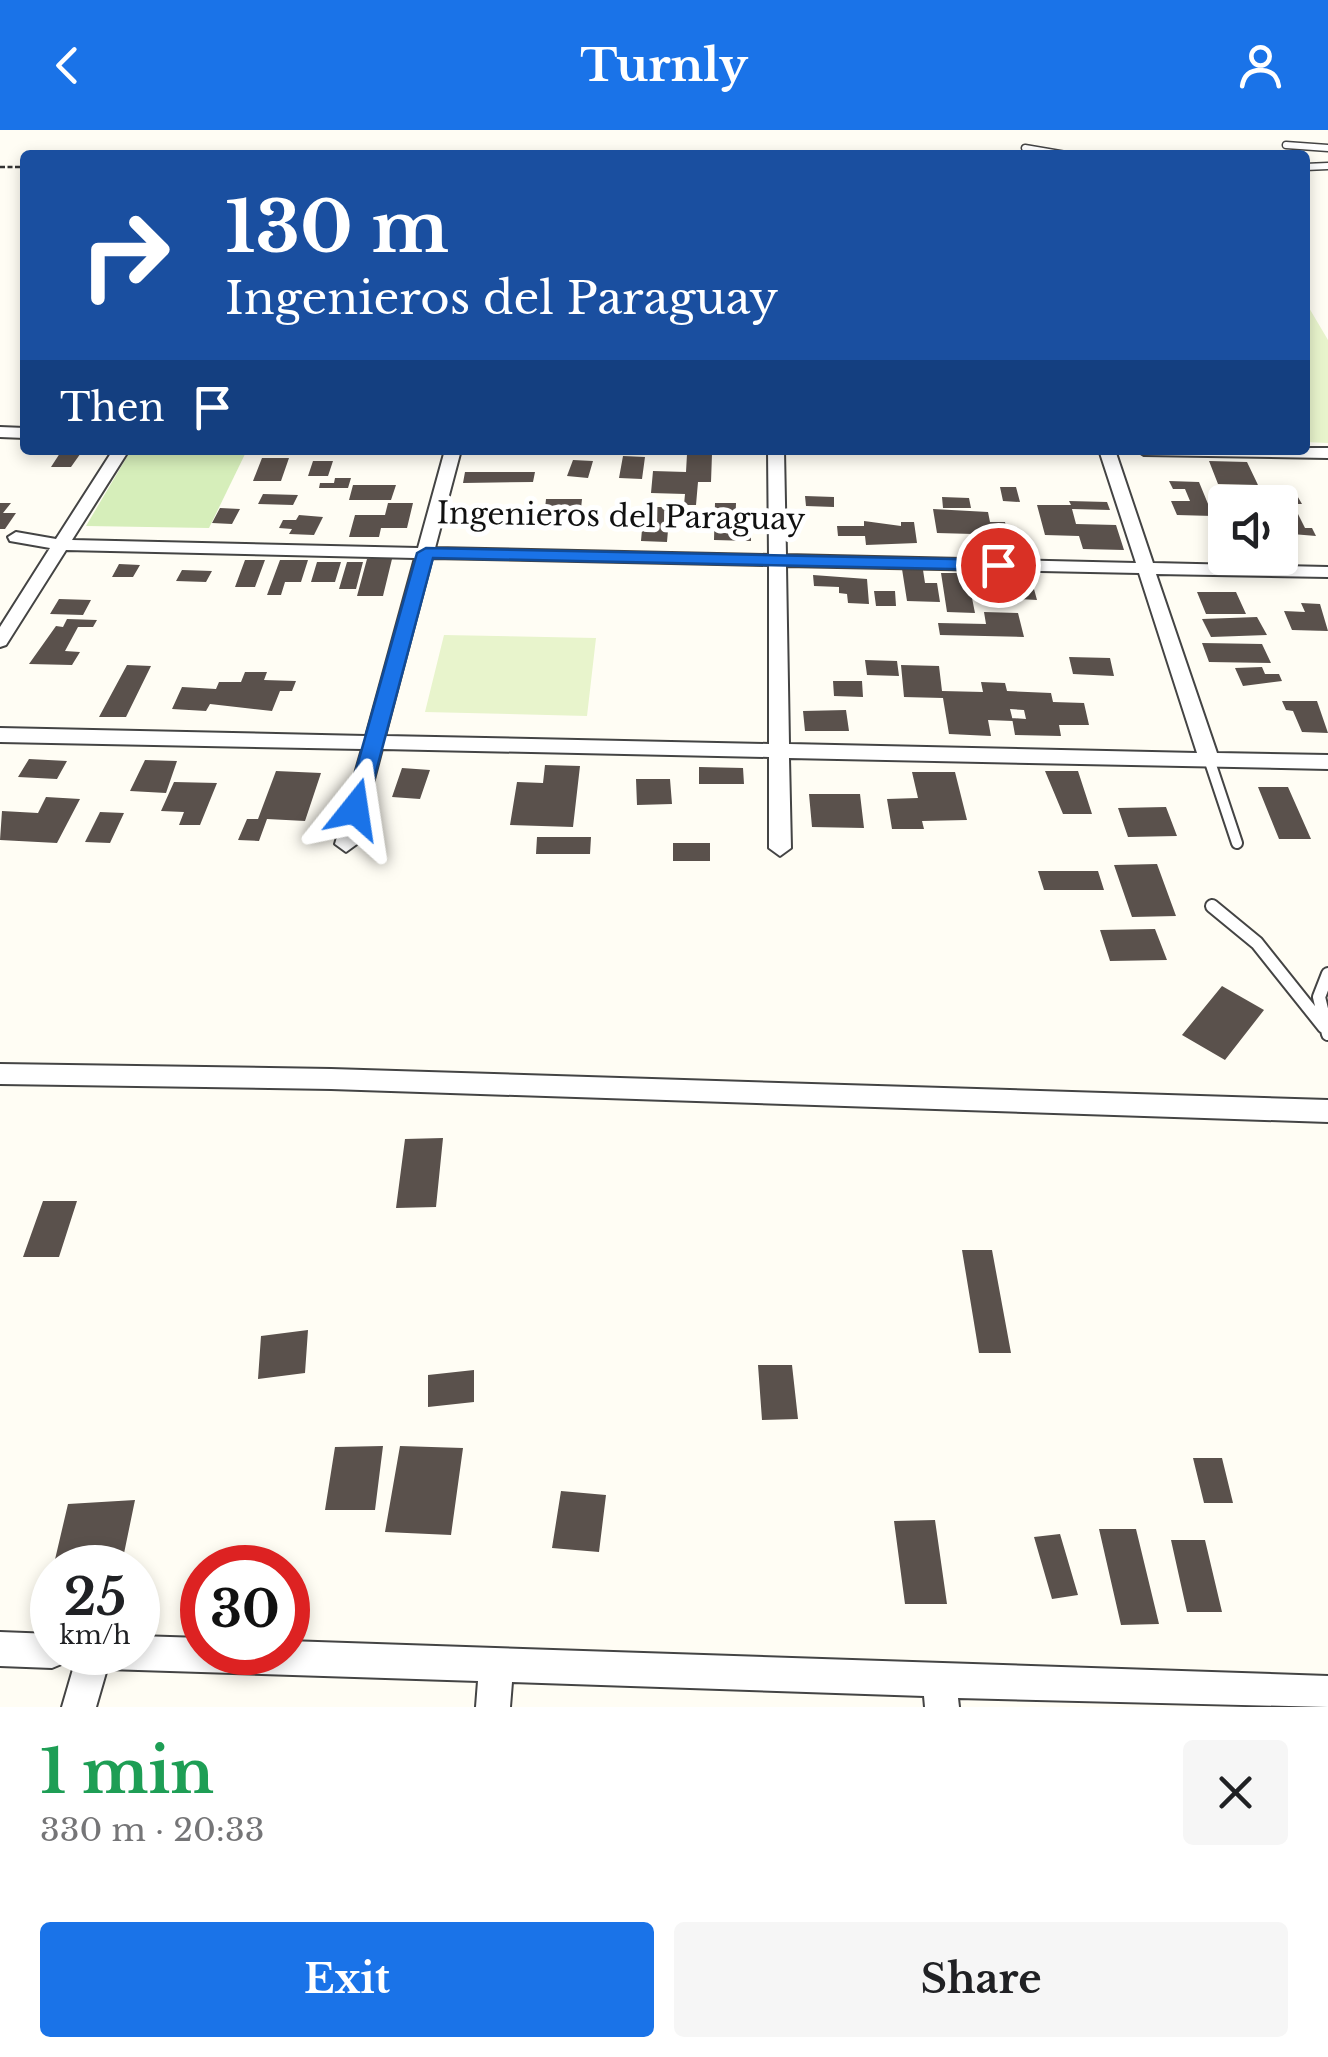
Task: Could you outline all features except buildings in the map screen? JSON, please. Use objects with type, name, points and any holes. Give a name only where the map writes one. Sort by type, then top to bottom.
[{"type":"street","points":[[0,641],[117,455]]},
{"type":"street","points":[[346,844],[453,455]]},
{"type":"street","points":[[776,455],[780,848]]},
{"type":"street","points":[[1109,455],[1209,759]]},
{"type":"street","name":"Ingenieros del Paraguay","points":[[8,537],[1144,562],[1328,572]]},
{"type":"street","name":"Ingenieros del Paraguay","points":[[1144,562],[1208,557]]},
{"type":"street","points":[[1298,558],[1328,558]]},
{"type":"street","points":[[0,736],[1328,762]]},
{"type":"street","points":[[0,1074],[330,1078],[1328,1111]]},
{"type":"street","points":[[0,1649],[30,1650]]},
{"type":"street","points":[[160,1654],[496,1666],[941,1694],[1328,1694]]},
{"type":"street","points":[[493,1707],[496,1666]]},
{"type":"street","points":[[80,1707],[88,1675]]},
{"type":"lane","points":[[1286,146],[1328,148]]},
{"type":"lane","points":[[1026,148],[1037,150]]},
{"type":"lane","points":[[1209,759],[1237,844]]},
{"type":"lane","points":[[1212,906],[1257,943],[1326,1030]]},
{"type":"lane","points":[[1326,1030],[1319,997],[1328,974]]},
{"type":"green space","points":[[1310,309],[1328,340],[1328,443],[1310,442]]},
{"type":"green space","points":[[128,455],[245,455],[209,528],[86,526]]},
{"type":"green space","points":[[444,635],[596,638],[587,716],[425,712]]},
{"type":"route","points":[[355,809],[426,553],[998,565]]}]
